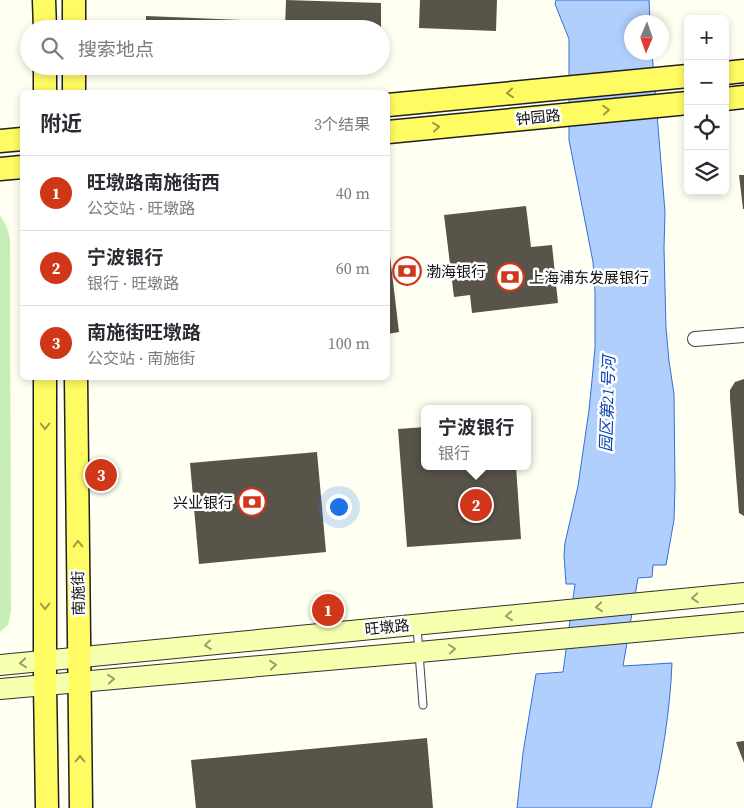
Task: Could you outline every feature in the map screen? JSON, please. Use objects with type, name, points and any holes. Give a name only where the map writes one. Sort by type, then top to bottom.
[{"type":"main road","points":[[44,0],[45,20]]},
{"type":"main road","points":[[74,0],[74,20]]},
{"type":"main road","points":[[729,73],[744,71]]},
{"type":"main road","points":[[45,75],[45,90]]},
{"type":"main road","points":[[74,75],[74,90]]},
{"type":"main road","name":"钟园路","points":[[390,105],[684,76]]},
{"type":"main road","points":[[729,99],[744,97]]},
{"type":"main road","name":"钟园路","points":[[390,132],[678,104]]},
{"type":"main road","points":[[0,141],[20,139]]},
{"type":"main road","points":[[0,169],[20,167]]},
{"type":"main road","points":[[45,380],[47,808]]},
{"type":"main road","name":"南施街","points":[[76,380],[81,808]]},
{"type":"main road","name":"旺墩路","points":[[0,665],[744,593]]},
{"type":"main road","name":"旺墩路","points":[[0,689],[744,622]]},
{"type":"street","points":[[695,339],[744,335]]},
{"type":"lane","points":[[416,624],[423,705]]},
{"type":"green space","points":[[0,215],[7,227],[10,240],[11,612],[8,625],[0,632]]},
{"type":"water","name":"园区第21号河","points":[[556,0],[649,0],[650,15],[624,15],[624,60],[653,60],[665,212],[666,328],[674,394],[674,520],[666,565],[653,565],[652,577],[638,578],[623,666],[672,663],[665,736],[651,808],[517,808],[523,753],[536,674],[563,672],[575,584],[566,584],[565,543],[578,486],[589,410],[595,348],[593,262],[569,140],[569,39],[555,4]]},
{"type":"building","points":[[286,0],[381,3],[381,20],[285,20]]},
{"type":"building","points":[[420,0],[497,0],[496,31],[419,28]]},
{"type":"building","points":[[146,16],[241,20],[146,20]]},
{"type":"building","points":[[739,175],[744,175],[744,209],[743,209]]},
{"type":"building","points":[[526,206],[531,247],[552,245],[558,303],[472,313],[470,295],[454,297],[444,215]]},
{"type":"building","points":[[390,256],[399,332],[390,334]]},
{"type":"building","points":[[744,379],[744,516],[739,513],[730,390],[735,382]]},
{"type":"building","points":[[421,427],[421,470],[516,470],[521,539],[407,547],[398,429]]},
{"type":"building","points":[[317,452],[326,552],[199,564],[190,463]]},
{"type":"building","points":[[427,738],[433,808],[196,808],[191,760]]},
{"type":"building","points":[[744,741],[744,763],[736,742]]},
{"type":"place","name":"渤海银行","points":[[407,271]]},
{"type":"place","name":"上海浦东发展银行","points":[[510,277]]},
{"type":"place","name":"南施街旺墩路","points":[[101,475]]},
{"type":"place","name":"兴业银行","points":[[252,502]]},
{"type":"place","name":"宁波银行","points":[[476,505]]},
{"type":"place","name":"旺墩路南施街西","points":[[328,610]]}]
